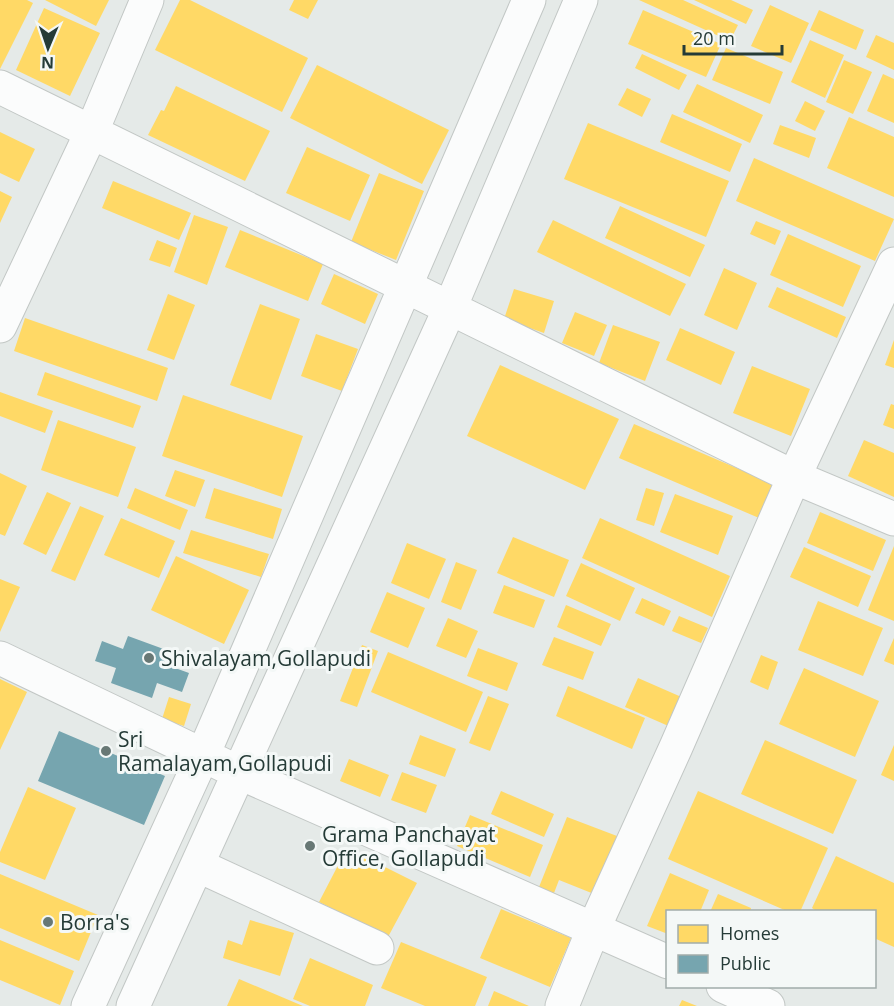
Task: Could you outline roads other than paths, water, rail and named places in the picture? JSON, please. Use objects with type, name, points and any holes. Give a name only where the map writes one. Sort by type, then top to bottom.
[{"type":"street","points":[[0,326],[92,131],[147,0]]},
{"type":"street","points":[[88,1006],[203,755],[529,0]]},
{"type":"street","points":[[134,1006],[450,308],[581,0]]},
{"type":"street","points":[[0,87],[794,477],[894,519]]},
{"type":"street","points":[[562,1006],[592,930],[681,736],[794,477],[894,264]]},
{"type":"street","points":[[0,658],[240,773],[666,961]]},
{"type":"street","points":[[197,865],[377,948]]},
{"type":"street","points":[[725,988],[768,1006]]},
{"type":"place","name":"Shivalayam,Gollapudi","points":[[149,658]]},
{"type":"place","name":"Sri Ramalayam,Gollapudi","points":[[106,751]]},
{"type":"place","name":"Grama Panchayat Office, Gollapudi","points":[[310,846]]},
{"type":"place","name":"Borra's","points":[[48,922]]}]
